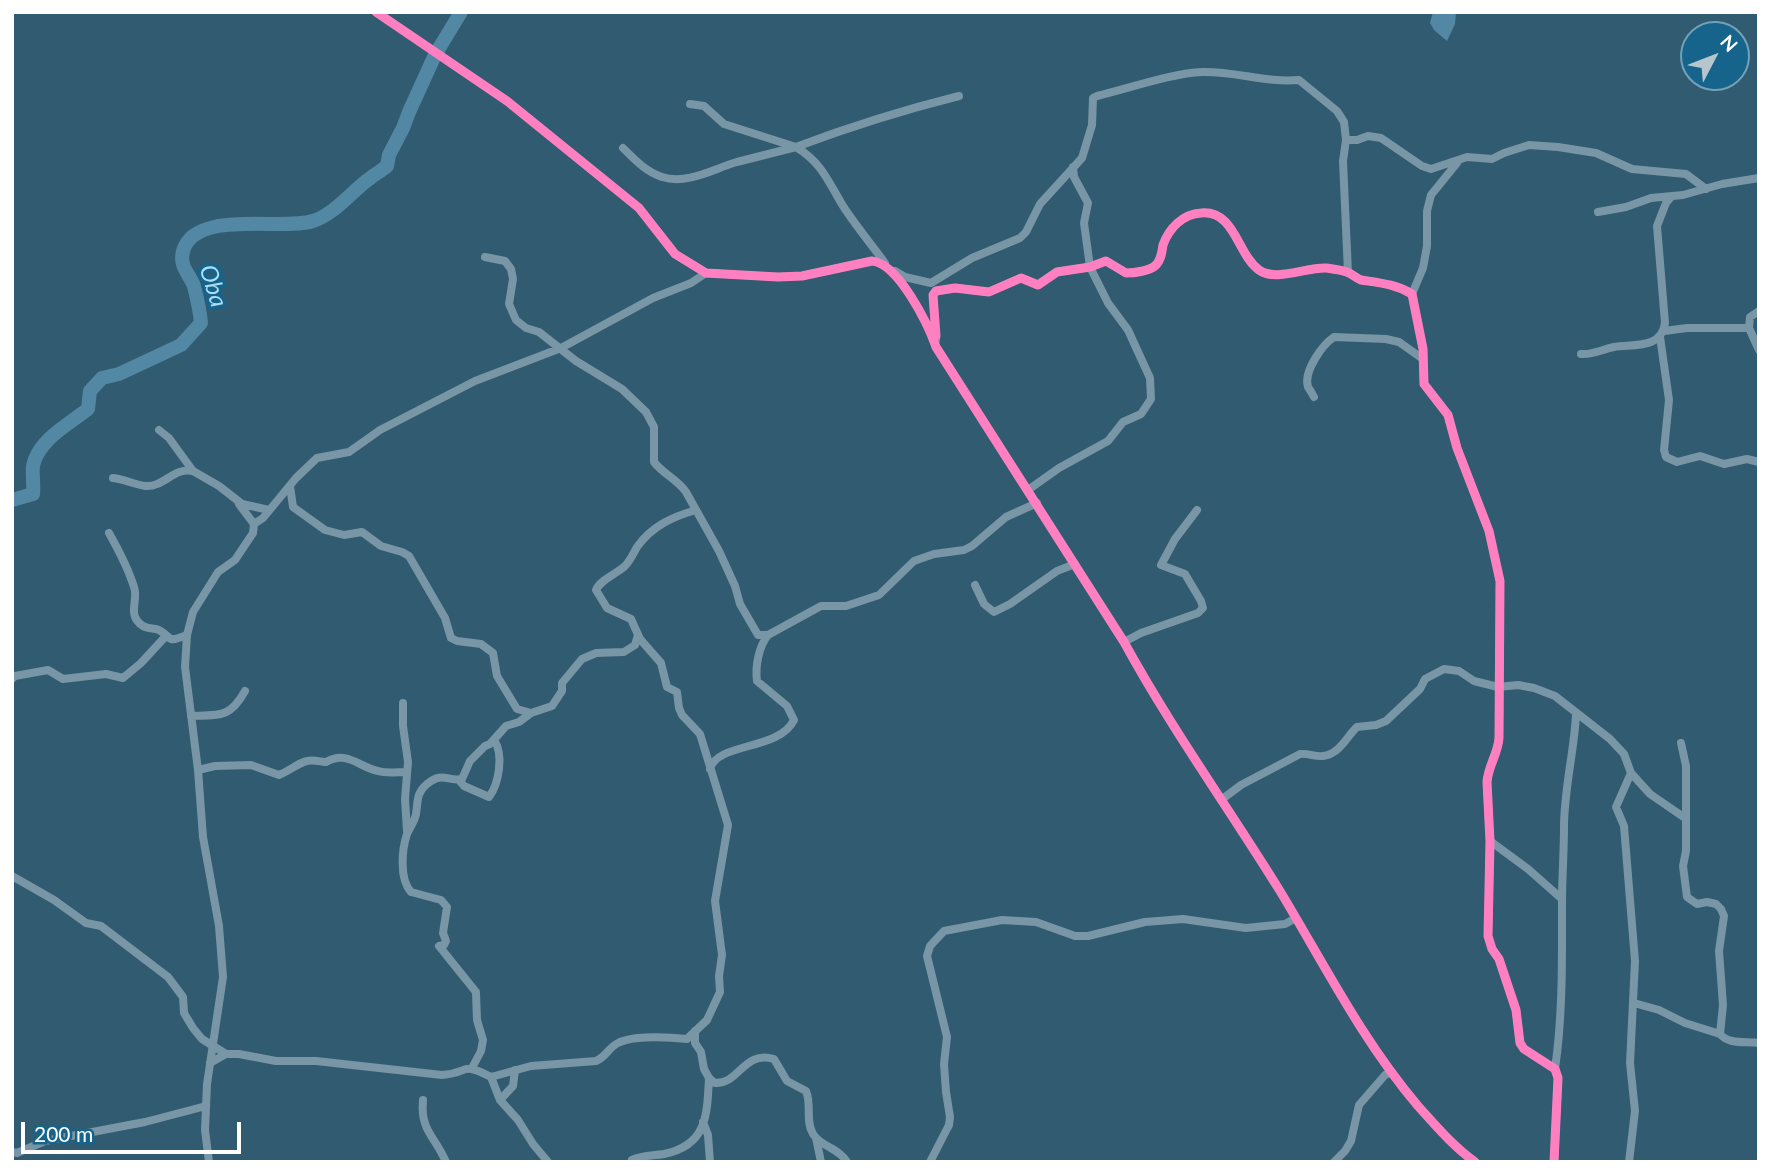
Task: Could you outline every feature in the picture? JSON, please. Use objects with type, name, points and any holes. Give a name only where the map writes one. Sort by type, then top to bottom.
[{"type":"street","points":[[376,12],[508,101],[639,208],[674,254],[706,273],[802,276],[872,261],[889,267],[905,278],[930,283],[972,258],[1020,238],[1026,232],[1040,204],[1082,158],[1092,125],[1093,98],[1189,73],[1227,73],[1286,81],[1299,80],[1337,111],[1343,122],[1346,140],[1343,161],[1348,272]]},
{"type":"street","points":[[622,148],[642,166],[660,177],[687,179],[734,163],[796,148],[909,109],[959,96]]},
{"type":"street","points":[[690,104],[704,106],[724,124],[796,148],[813,157],[844,207],[907,292],[932,334],[936,347],[1124,642],[1150,689],[1296,918],[1353,1016],[1392,1072],[1441,1132],[1475,1162]]},
{"type":"street","points":[[1346,140],[1368,136],[1381,138],[1422,166],[1431,169],[1460,159],[1492,159],[1529,145],[1596,153],[1632,169],[1686,174],[1706,189]]},
{"type":"street","points":[[813,157],[814,140]]},
{"type":"street","points":[[1460,159],[1431,195],[1427,211],[1427,246],[1423,268],[1412,295],[1423,349],[1424,384],[1448,415],[1457,448],[1489,531],[1500,581],[1499,748],[1487,782],[1490,841],[1488,936],[1512,998],[1520,1043],[1524,1049],[1555,1069]]},
{"type":"street","points":[[1028,490],[1059,468],[1108,441],[1124,422],[1141,414],[1152,399],[1150,378],[1128,330],[1108,303],[1090,267],[1084,223],[1088,204],[1074,177],[1073,167]]},
{"type":"street","points":[[1598,212],[1626,207],[1651,198],[1759,178]]},
{"type":"street","points":[[1672,196],[1657,226],[1665,323],[1662,334],[1669,400],[1664,450],[1666,457],[1677,462],[1700,456],[1724,464],[1747,459],[1759,462]]},
{"type":"street","points":[[936,347],[933,295],[936,291],[955,288],[989,292],[1021,278],[1038,285],[1057,272],[1090,267],[1106,261],[1126,273],[1151,268],[1160,260],[1164,242],[1172,228],[1182,219],[1201,213],[1217,215],[1234,231],[1248,259],[1261,272],[1287,275],[1313,268],[1348,272],[1358,279],[1400,287],[1412,295]]},
{"type":"street","points":[[485,257],[505,261],[511,269],[513,279],[509,304],[516,320],[526,328],[539,332],[576,361],[629,394],[641,410],[646,412],[654,427],[654,462],[680,483],[719,551],[749,621],[758,635],[768,635]]},
{"type":"street","points":[[209,1162],[205,1130],[209,1063],[223,977],[219,926],[203,836],[185,667],[192,612],[218,572],[235,560],[253,534],[254,524],[317,458],[349,452],[380,430],[475,381],[561,348],[653,298],[691,283],[706,273]]},
{"type":"street","points":[[1759,311],[1751,317],[1749,328],[1759,350]]},
{"type":"street","points":[[1581,354],[1647,344],[1662,334],[1687,328],[1749,328]]},
{"type":"street","points":[[1314,397],[1307,385],[1308,378],[1321,348],[1334,337],[1399,342],[1423,359]]},
{"type":"street","points":[[159,430],[169,438],[193,471],[219,486],[237,502],[254,524]]},
{"type":"street","points":[[113,478],[145,486],[165,480],[182,470],[193,471]]},
{"type":"street","points":[[290,485],[293,507],[325,530],[344,535],[362,532],[381,546],[409,556],[445,618],[451,638],[457,642],[481,644],[488,648],[493,653],[497,676],[517,709],[531,713]]},
{"type":"street","points":[[237,502],[269,510]]},
{"type":"street","points":[[710,769],[714,760],[721,755],[759,745],[780,734],[791,726],[794,720],[787,706],[757,681],[763,641],[768,635],[821,606],[846,606],[879,595],[914,561],[934,554],[964,550],[1006,517],[1037,503]]},
{"type":"street","points":[[209,1063],[226,1055],[239,1054],[276,1061],[316,1061],[442,1076],[451,1075],[466,1067],[491,1077],[531,1066],[596,1061],[621,1041],[673,1038],[687,1040],[710,1016],[720,992],[722,955],[715,901],[727,825],[699,734],[682,715],[678,695],[667,687],[661,663],[638,635],[631,619],[607,608],[599,598],[597,587],[624,567],[638,545],[659,524],[696,510]]},
{"type":"street","points":[[1124,642],[1141,633],[1198,613],[1203,608],[1185,574],[1161,565],[1175,539],[1197,510]]},
{"type":"street","points":[[109,533],[118,547],[136,590],[134,615],[143,626],[158,630],[165,637],[174,640],[187,635]]},
{"type":"street","points":[[975,585],[984,604],[994,612],[1010,604],[1057,570],[1075,564]]},
{"type":"street","points":[[459,780],[470,761],[506,726],[552,706],[562,691],[562,683],[582,659],[596,653],[624,652],[635,645],[638,635]]},
{"type":"street","points":[[12,679],[15,676],[48,670],[63,678],[106,674],[122,678],[141,663],[165,637]]},
{"type":"street","points":[[1222,800],[1241,785],[1300,754],[1322,756],[1347,741],[1357,727],[1386,721],[1420,688],[1425,679],[1444,669],[1459,671],[1474,681],[1498,687],[1518,685],[1555,696],[1610,739],[1624,754],[1631,773],[1650,794],[1685,818]]},
{"type":"street","points":[[191,716],[213,716],[229,712],[240,702],[245,691]]},
{"type":"street","points":[[403,704],[408,762],[404,881],[407,888],[416,894],[444,902],[447,906],[443,933],[446,941],[439,946],[476,992],[477,1020],[483,1040],[481,1051],[472,1068]]},
{"type":"street","points":[[1554,1162],[1558,1078],[1555,1069],[1560,1037],[1564,825],[1576,715]]},
{"type":"street","points":[[407,834],[416,815],[416,801],[424,787],[439,778],[446,776],[459,780],[464,786],[489,797],[497,784],[500,755],[494,740]]},
{"type":"street","points":[[1681,743],[1686,766],[1686,851],[1683,866],[1687,897],[1698,904],[1716,904],[1724,916],[1719,951],[1723,1005],[1720,1034]]},
{"type":"street","points":[[198,770],[215,766],[251,765],[279,775],[303,762],[347,758],[382,772],[407,772]]},
{"type":"street","points":[[1629,1162],[1635,1111],[1630,1063],[1634,1003],[1633,913],[1624,826],[1616,807],[1631,773]]},
{"type":"street","points":[[1490,841],[1562,899]]},
{"type":"street","points":[[12,876],[54,900],[86,923],[101,926],[169,977],[183,997],[184,1013],[193,1028],[202,1039],[226,1055]]},
{"type":"street","points":[[930,1162],[949,1125],[950,1116],[944,1065],[947,1037],[927,956],[930,946],[944,931],[1002,920],[1019,920],[1036,922],[1075,936],[1088,936],[1145,922],[1183,919],[1246,928],[1285,924],[1296,918]]},
{"type":"street","points":[[1634,1003],[1736,1042],[1759,1042]]},
{"type":"street","points":[[695,1031],[695,1042],[701,1052],[704,1069],[709,1079],[715,1083],[722,1083],[748,1062],[765,1056],[774,1059],[788,1081],[806,1091],[809,1097],[809,1124],[821,1159]]},
{"type":"street","points":[[500,1100],[513,1086],[515,1070]]},
{"type":"street","points":[[1334,1162],[1351,1141],[1359,1105],[1385,1075],[1392,1072]]},
{"type":"street","points":[[491,1077],[500,1100],[518,1119],[548,1162]]},
{"type":"street","points":[[632,1160],[642,1156],[662,1155],[692,1144],[701,1130],[709,1079]]},
{"type":"street","points":[[423,1100],[423,1124],[440,1148],[446,1162]]},
{"type":"street","points":[[12,1152],[18,1153],[45,1141],[145,1122],[206,1106]]},
{"type":"street","points":[[703,1122],[708,1135],[710,1162]]},
{"type":"street","points":[[816,1138],[841,1152],[847,1162]]},
{"type":"street","points":[[821,1159],[828,1146]]},
{"type":"water","points":[[1433,12],[1456,12],[1455,24],[1447,41],[1430,23]]},
{"type":"waterway","name":"Oba","points":[[438,50],[461,12]]},
{"type":"waterway","name":"Oba","points":[[12,500],[33,494],[33,466],[41,448],[55,433],[88,409],[90,391],[102,378],[119,374],[181,345],[201,323],[194,286],[182,261],[183,251],[191,238],[204,230],[221,226],[313,221],[336,208],[387,166],[389,155],[435,55]]},
{"type":"cycle path","points":[[376,12],[507,101],[639,208],[675,254],[706,273],[802,276],[872,261],[882,264],[892,272],[911,296],[936,347],[1280,891],[1361,1028],[1418,1106],[1452,1143],[1475,1162]]},
{"type":"cycle path","points":[[936,336],[933,295],[936,291],[955,288],[989,292],[1021,278],[1038,285],[1057,272],[1090,267],[1106,261],[1126,273],[1146,270],[1158,263],[1163,245],[1173,228],[1188,216],[1201,213],[1221,218],[1252,263],[1266,273],[1274,275],[1326,268],[1347,272],[1361,280],[1393,286],[1412,294],[1423,349],[1424,384],[1448,415],[1457,448],[1489,531],[1500,581],[1499,738],[1487,782],[1490,841],[1488,936],[1499,959],[1516,1010],[1520,1043],[1524,1049],[1555,1069],[1558,1078],[1554,1162]]}]
